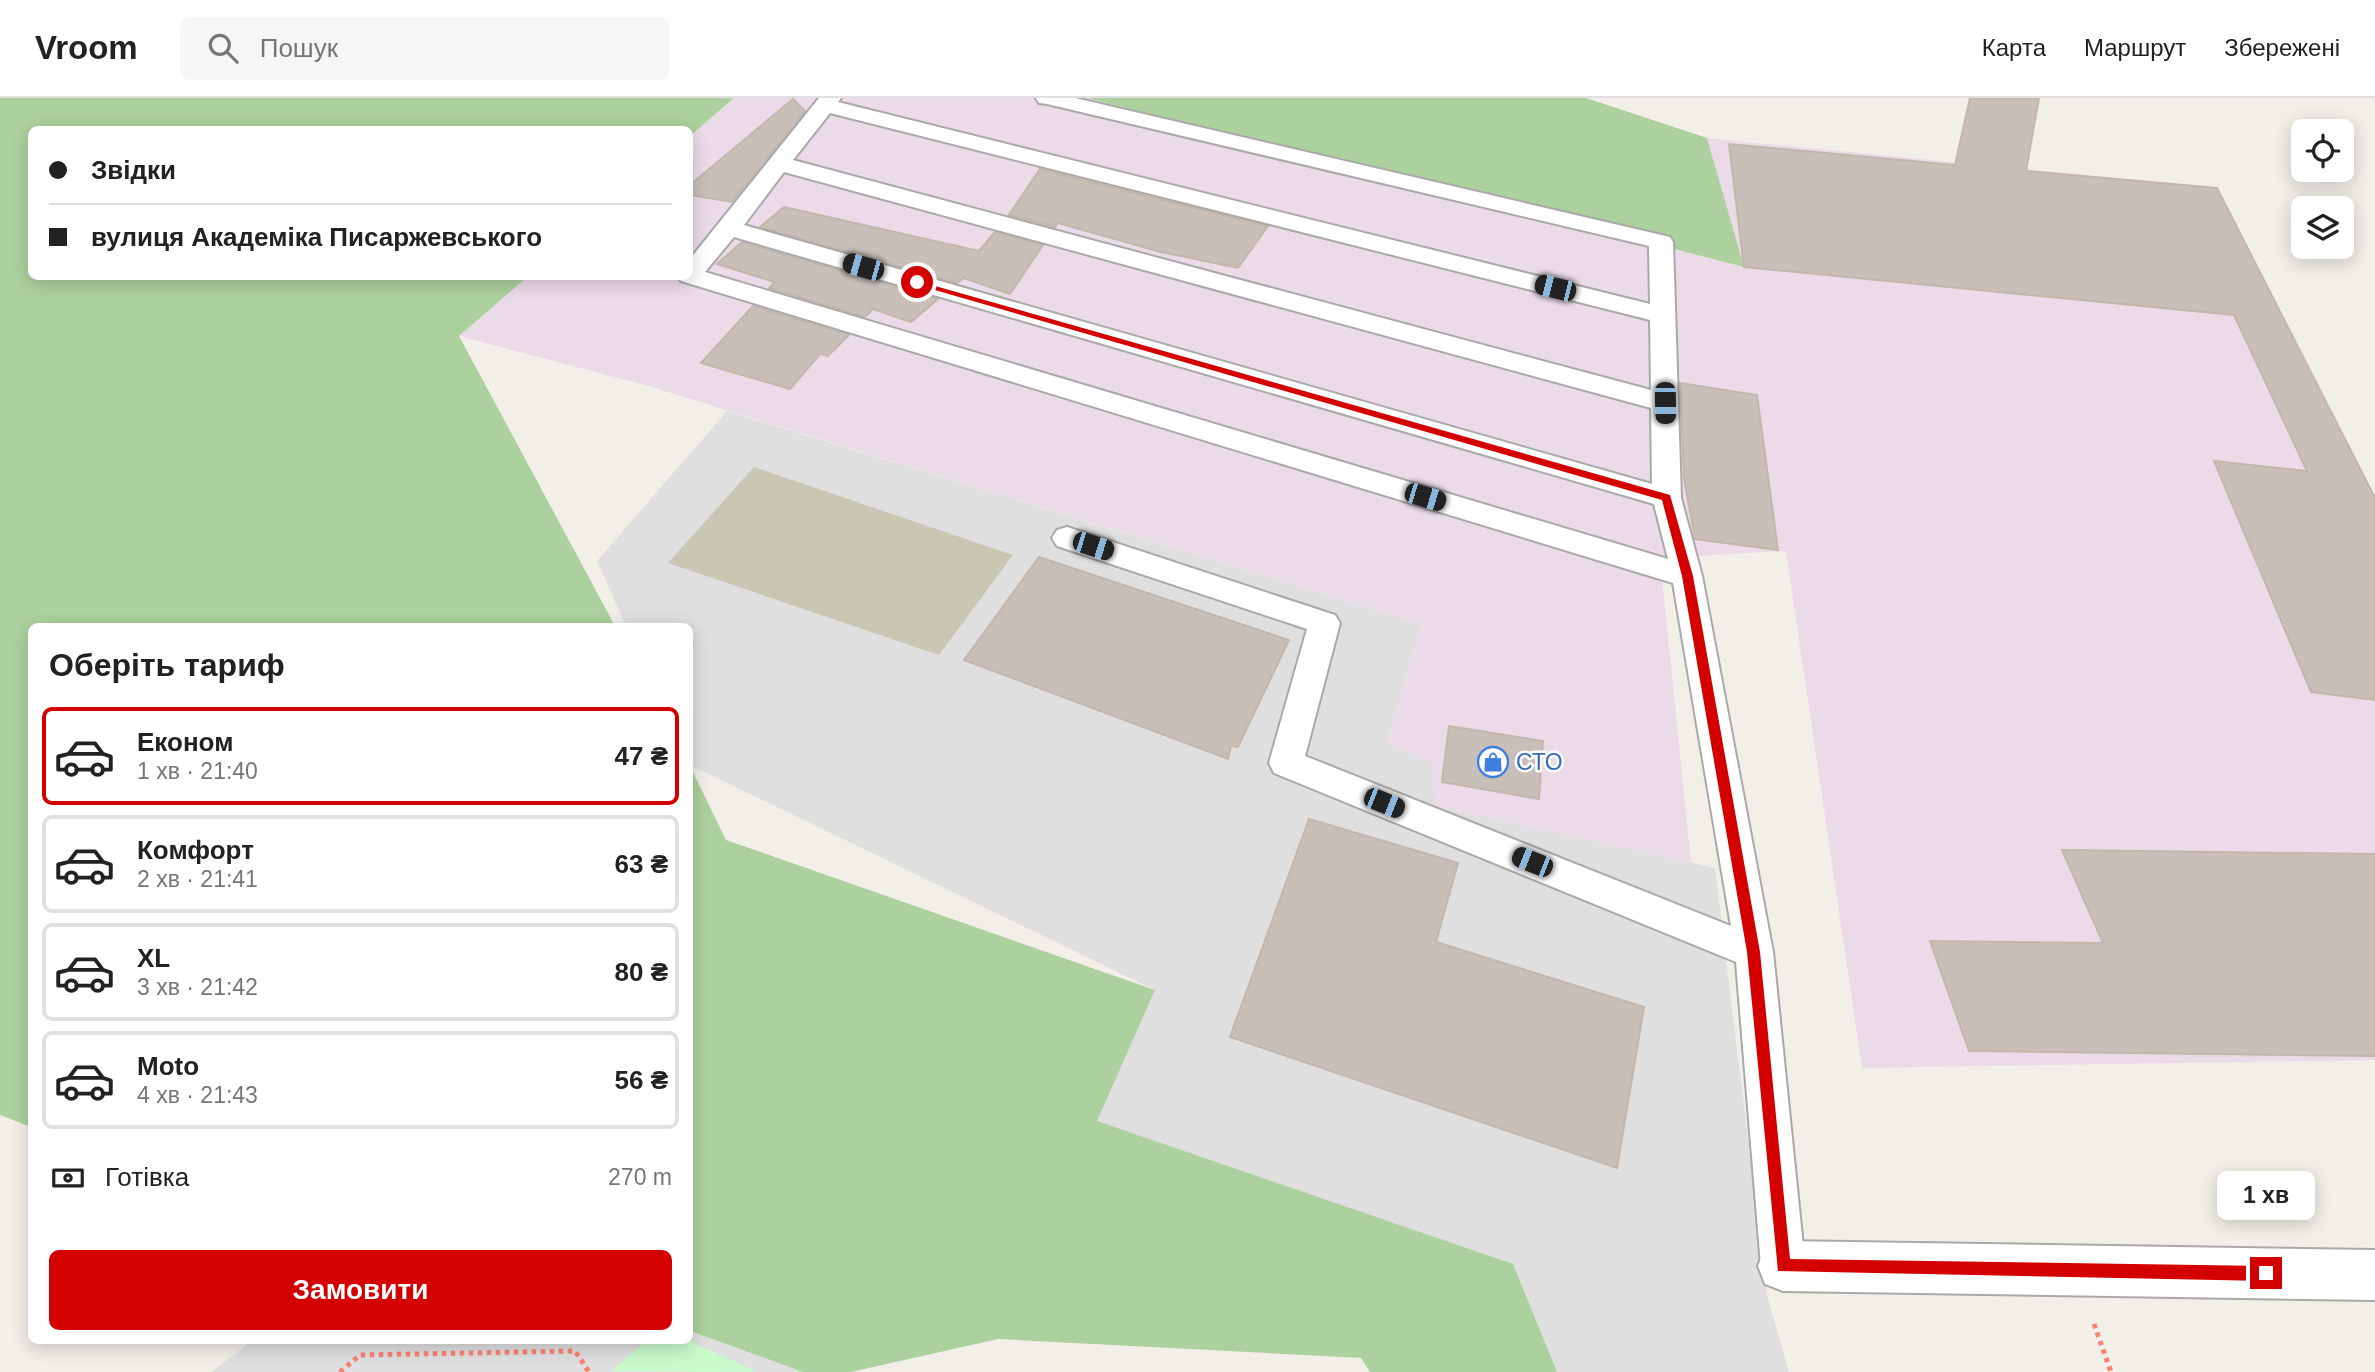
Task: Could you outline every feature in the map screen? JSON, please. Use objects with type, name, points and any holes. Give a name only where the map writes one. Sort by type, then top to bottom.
[{"type":"street","points":[[1783,1266],[2375,1275]]},
{"type":"lane","points":[[1047,98],[1661,242],[1667,498],[1687,576],[1754,952],[1783,1266]]},
{"type":"lane","points":[[693,271],[827,101],[1663,315]]},
{"type":"lane","points":[[778,163],[1665,403]]},
{"type":"lane","points":[[729,228],[1667,498]]},
{"type":"lane","points":[[693,276],[1687,576]]},
{"type":"lane","points":[[1067,538],[1324,623],[1286,763],[1754,952]]},
{"type":"path","points":[[340,1372],[360,1355],[575,1351],[589,1372]]},
{"type":"shaded area","points":[[734,98],[1087,98],[1743,267],[1707,138],[2217,188],[2375,498],[2375,1060],[1862,1068],[1786,551],[1660,558],[1691,863],[1436,806],[1432,761],[1387,744],[1421,624],[645,385],[459,336],[524,280],[693,280],[693,133]]},
{"type":"shaded area","points":[[727,411],[1421,624],[1387,744],[1432,761],[1436,806],[1715,868],[1767,1295],[1789,1372],[1427,1372],[1096,1121],[1155,990],[693,766],[693,623],[625,623],[597,561]]},
{"type":"shaded area","points":[[754,467],[1013,555],[939,655],[668,563]]},
{"type":"shaded area","points":[[693,1332],[803,1372],[211,1372],[248,1344],[693,1344]]},
{"type":"green space","points":[[0,98],[734,98],[693,133],[693,126],[28,126],[28,280],[524,280],[459,336],[613,623],[28,623],[28,1126],[0,1115]]},
{"type":"green space","points":[[1087,98],[1586,98],[1707,138],[1744,267]]},
{"type":"green space","points":[[693,772],[726,840],[1155,990],[1097,1121],[1513,1264],[1557,1372],[1370,1372],[1361,1358],[998,1339],[851,1372],[803,1372],[693,1332]]},
{"type":"green space","points":[[693,1343],[758,1372],[611,1371],[643,1344]]},
{"type":"building","points":[[1970,98],[2039,98],[2026,171],[2217,188],[2375,498],[2375,700],[2311,692],[2214,461],[2307,471],[2234,315],[1744,267],[1729,144],[1955,165]]},
{"type":"building","points":[[793,99],[805,111],[732,202],[693,196],[693,182]]},
{"type":"building","points":[[1040,169],[1268,226],[1238,268],[1161,252],[1058,223],[1055,227],[1009,215]]},
{"type":"building","points":[[784,207],[979,251],[995,232],[1043,245],[1010,294],[964,278],[957,283],[760,227]]},
{"type":"building","points":[[742,242],[938,299],[911,322],[873,309],[865,317],[769,288],[775,282],[717,264]]},
{"type":"building","points":[[753,306],[849,335],[828,356],[820,354],[790,389],[701,363]]},
{"type":"building","points":[[1680,383],[1757,395],[1778,550],[1695,539],[1684,478]]},
{"type":"building","points":[[1039,557],[1289,640],[1238,747],[1231,746],[1228,759],[964,660]]},
{"type":"building","name":"СТО","points":[[1449,726],[1543,741],[1539,799],[1442,782]]},
{"type":"building","points":[[1309,819],[1458,863],[1436,942],[1644,1007],[1617,1168],[1230,1037]]},
{"type":"building","points":[[2062,850],[2375,854],[2375,1056],[1969,1051],[1930,941],[2103,943]]},
{"type":"place","name":"СТО","points":[[1493,762]]},
{"type":"route","points":[[917,282],[1667,498],[1687,576],[1754,952],[1783,1266],[2266,1273]]}]
